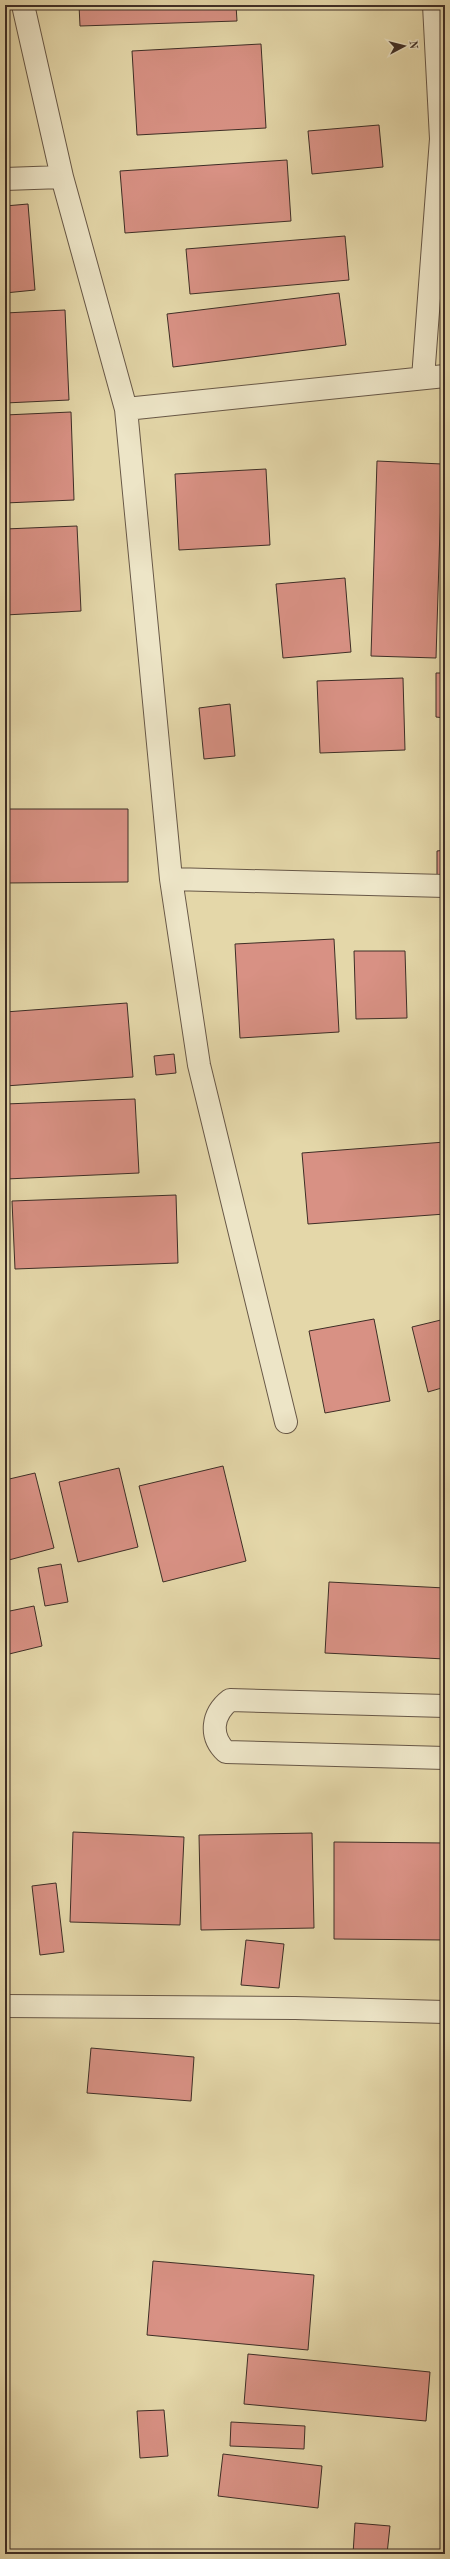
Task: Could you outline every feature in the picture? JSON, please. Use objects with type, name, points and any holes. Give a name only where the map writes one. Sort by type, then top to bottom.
[{"type":"street","points":[[23,5],[62,177],[126,410],[171,879],[199,1065],[286,1422]]},
{"type":"street","points":[[423,378],[441,139],[434,5]]},
{"type":"street","points":[[5,179],[62,177]]},
{"type":"street","points":[[126,410],[445,376]]},
{"type":"street","points":[[171,879],[445,886]]},
{"type":"street","points":[[445,1706],[230,1700],[220,1708],[215,1726],[217,1743],[226,1752],[445,1758]]},
{"type":"street","points":[[5,2006],[295,2008],[445,2012]]},
{"type":"building","points":[[79,5],[236,5],[237,21],[80,26]]},
{"type":"building","points":[[261,44],[266,128],[137,135],[132,51]]},
{"type":"building","points":[[379,125],[383,167],[312,174],[308,131]]},
{"type":"building","points":[[287,160],[291,221],[125,233],[120,171]]},
{"type":"building","points":[[28,204],[35,290],[5,293],[5,206]]},
{"type":"building","points":[[345,236],[349,280],[190,294],[186,249]]},
{"type":"building","points":[[339,293],[346,345],[173,367],[167,314]]},
{"type":"building","points":[[65,310],[69,400],[5,403],[5,313]]},
{"type":"building","points":[[71,412],[74,500],[5,503],[5,415]]},
{"type":"building","points":[[377,461],[442,464],[436,658],[371,656]]},
{"type":"building","points":[[266,469],[270,545],[179,550],[175,474]]},
{"type":"building","points":[[77,526],[81,611],[5,615],[5,529]]},
{"type":"building","points":[[345,578],[351,652],[283,658],[276,584]]},
{"type":"building","points":[[436,673],[445,673],[445,718],[436,717]]},
{"type":"building","points":[[403,678],[405,750],[320,753],[317,681]]},
{"type":"building","points":[[230,704],[235,756],[204,759],[199,708]]},
{"type":"building","points":[[5,809],[128,809],[128,882],[5,883]]},
{"type":"building","points":[[445,850],[445,880],[437,880],[437,851]]},
{"type":"building","points":[[334,939],[339,1032],[240,1038],[235,944]]},
{"type":"building","points":[[354,951],[405,951],[407,1018],[356,1019]]},
{"type":"building","points":[[127,1003],[133,1077],[5,1086],[5,1012]]},
{"type":"building","points":[[174,1054],[176,1073],[156,1075],[154,1056]]},
{"type":"building","points":[[135,1099],[139,1173],[6,1179],[5,1104]]},
{"type":"building","points":[[445,1142],[445,1214],[308,1224],[302,1153]]},
{"type":"building","points":[[176,1195],[178,1263],[15,1269],[12,1201]]},
{"type":"building","points":[[374,1319],[390,1401],[325,1413],[309,1331]]},
{"type":"building","points":[[445,1319],[445,1387],[428,1392],[412,1327]]},
{"type":"building","points":[[223,1466],[246,1561],[163,1582],[139,1486]]},
{"type":"building","points":[[119,1468],[138,1547],[78,1562],[59,1482]]},
{"type":"building","points":[[35,1473],[54,1548],[5,1561],[5,1480]]},
{"type":"building","points":[[61,1564],[68,1602],[45,1606],[38,1568]]},
{"type":"building","points":[[329,1582],[445,1588],[445,1659],[325,1653]]},
{"type":"building","points":[[34,1606],[42,1646],[5,1655],[5,1612]]},
{"type":"building","points":[[73,1832],[184,1837],[180,1925],[70,1922]]},
{"type":"building","points":[[312,1833],[314,1928],[201,1930],[199,1835]]},
{"type":"building","points":[[334,1842],[445,1843],[445,1940],[334,1939]]},
{"type":"building","points":[[56,1883],[64,1952],[40,1955],[32,1886]]},
{"type":"building","points":[[246,1940],[284,1944],[279,1988],[241,1985]]},
{"type":"building","points":[[91,2048],[194,2057],[191,2101],[87,2093]]},
{"type":"building","points":[[153,2261],[314,2275],[308,2350],[147,2335]]},
{"type":"building","points":[[248,2354],[430,2372],[426,2421],[244,2404]]},
{"type":"building","points":[[164,2410],[168,2456],[140,2458],[137,2411]]},
{"type":"building","points":[[231,2422],[305,2426],[304,2449],[230,2446]]},
{"type":"building","points":[[223,2454],[322,2466],[318,2508],[218,2496]]},
{"type":"building","points":[[355,2523],[390,2526],[387,2554],[353,2554]]}]
